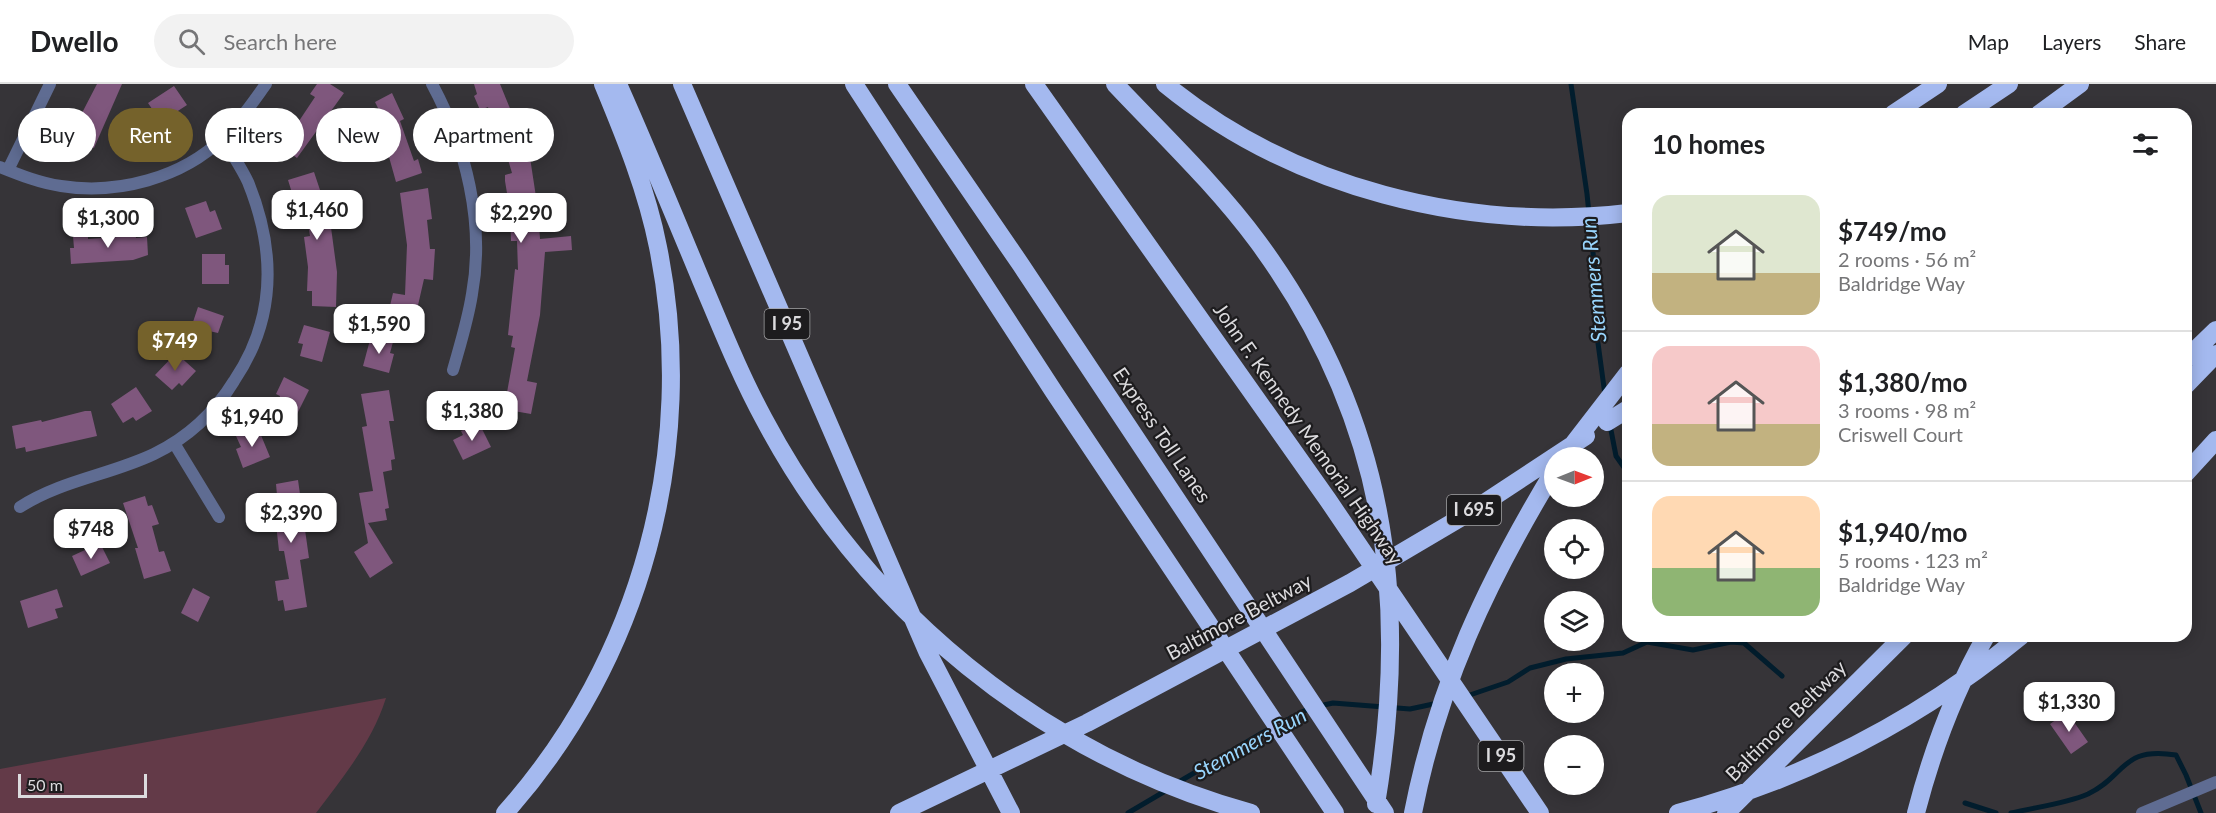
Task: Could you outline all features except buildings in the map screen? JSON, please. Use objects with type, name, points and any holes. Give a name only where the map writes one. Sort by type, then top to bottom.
[{"type":"highway","points":[[505,813],[556,748],[607,662],[643,570],[665,468],[670,422],[671,370],[664,282],[652,222],[636,167],[603,84]]},
{"type":"highway","points":[[618,84],[762,416],[794,472],[850,550],[903,608],[981,679],[1058,731],[1107,758],[1177,789],[1251,813]]},
{"type":"highway","name":"I 95","points":[[682,84],[760,259],[876,534],[954,705],[1011,813]]},
{"type":"highway","points":[[854,84],[963,254],[1335,813]]},
{"type":"highway","name":"Express Toll Lanes","points":[[897,84],[1021,265],[1385,813]]},
{"type":"highway","name":"John F. Kennedy Memorial Highway","points":[[1034,84],[1302,465],[1540,813]]},
{"type":"highway","points":[[1115,84],[1241,220],[1282,278],[1317,334],[1357,428],[1375,493],[1388,569],[1391,660],[1385,749],[1375,813]]},
{"type":"highway","points":[[1165,84],[1252,141],[1334,178],[1424,204],[1533,218],[1622,213]]},
{"type":"highway","points":[[1902,108],[1938,84]]},
{"type":"highway","points":[[1973,108],[2009,84]]},
{"type":"highway","points":[[2047,108],[2080,84]]},
{"type":"highway","points":[[2192,353],[2216,330]]},
{"type":"highway","points":[[2192,379],[2216,354]]},
{"type":"highway","points":[[1571,447],[1622,380]]},
{"type":"highway","points":[[1607,422],[1622,413]]},
{"type":"highway","name":"Baltimore Beltway","points":[[899,813],[1087,723],[1341,588],[1472,511],[1586,436]]},
{"type":"highway","points":[[2192,466],[2216,440]]},
{"type":"highway","points":[[1413,813],[1430,741],[1463,642],[1497,570],[1544,488]]},
{"type":"highway","name":"Baltimore Beltway","points":[[1726,813],[1898,642]]},
{"type":"highway","points":[[1916,813],[1926,774],[1946,717],[1983,642]]},
{"type":"highway","points":[[1678,813],[1762,787],[1852,748],[1942,695],[2013,642]]},
{"type":"street","points":[[50,84],[4,168],[61,186],[117,187],[160,177],[205,151]]},
{"type":"street","points":[[247,108],[266,84]]},
{"type":"street","points":[[432,84],[453,128],[462,156],[470,183],[474,220],[476,257],[472,292],[453,370]]},
{"type":"street","points":[[20,507],[52,488],[132,464],[174,443],[199,423],[229,390],[254,346],[266,307],[267,265],[259,214],[247,180],[237,162]]},
{"type":"street","points":[[174,443],[219,517]]},
{"type":"street","points":[[2142,813],[2216,782]]},
{"type":"shaded area","points":[[386,698],[365,744],[316,813],[0,813],[0,769]]},
{"type":"waterway","name":"Stemmers Run","points":[[1571,84],[1587,194],[1595,272],[1595,321],[1605,395]]},
{"type":"waterway","name":"Stemmers Run","points":[[1610,425],[1616,456],[1622,464]]},
{"type":"waterway","points":[[1647,642],[1693,650],[1731,642],[1744,643],[1782,676]]},
{"type":"waterway","name":"Stemmers Run","points":[[1464,697],[1508,682],[1530,668],[1566,659],[1623,653],[1647,642]]},
{"type":"waterway","name":"Stemmers Run","points":[[1319,706],[1333,703],[1410,709],[1438,703]]},
{"type":"waterway","name":"Stemmers Run","points":[[1177,783],[1262,733],[1310,708]]},
{"type":"waterway","points":[[2011,813],[2060,803],[2088,794],[2134,759],[2158,753],[2176,755],[2201,813]]},
{"type":"waterway","name":"Stemmers Run","points":[[1128,813],[1167,790]]},
{"type":"waterway","points":[[1965,803],[1996,813]]}]
